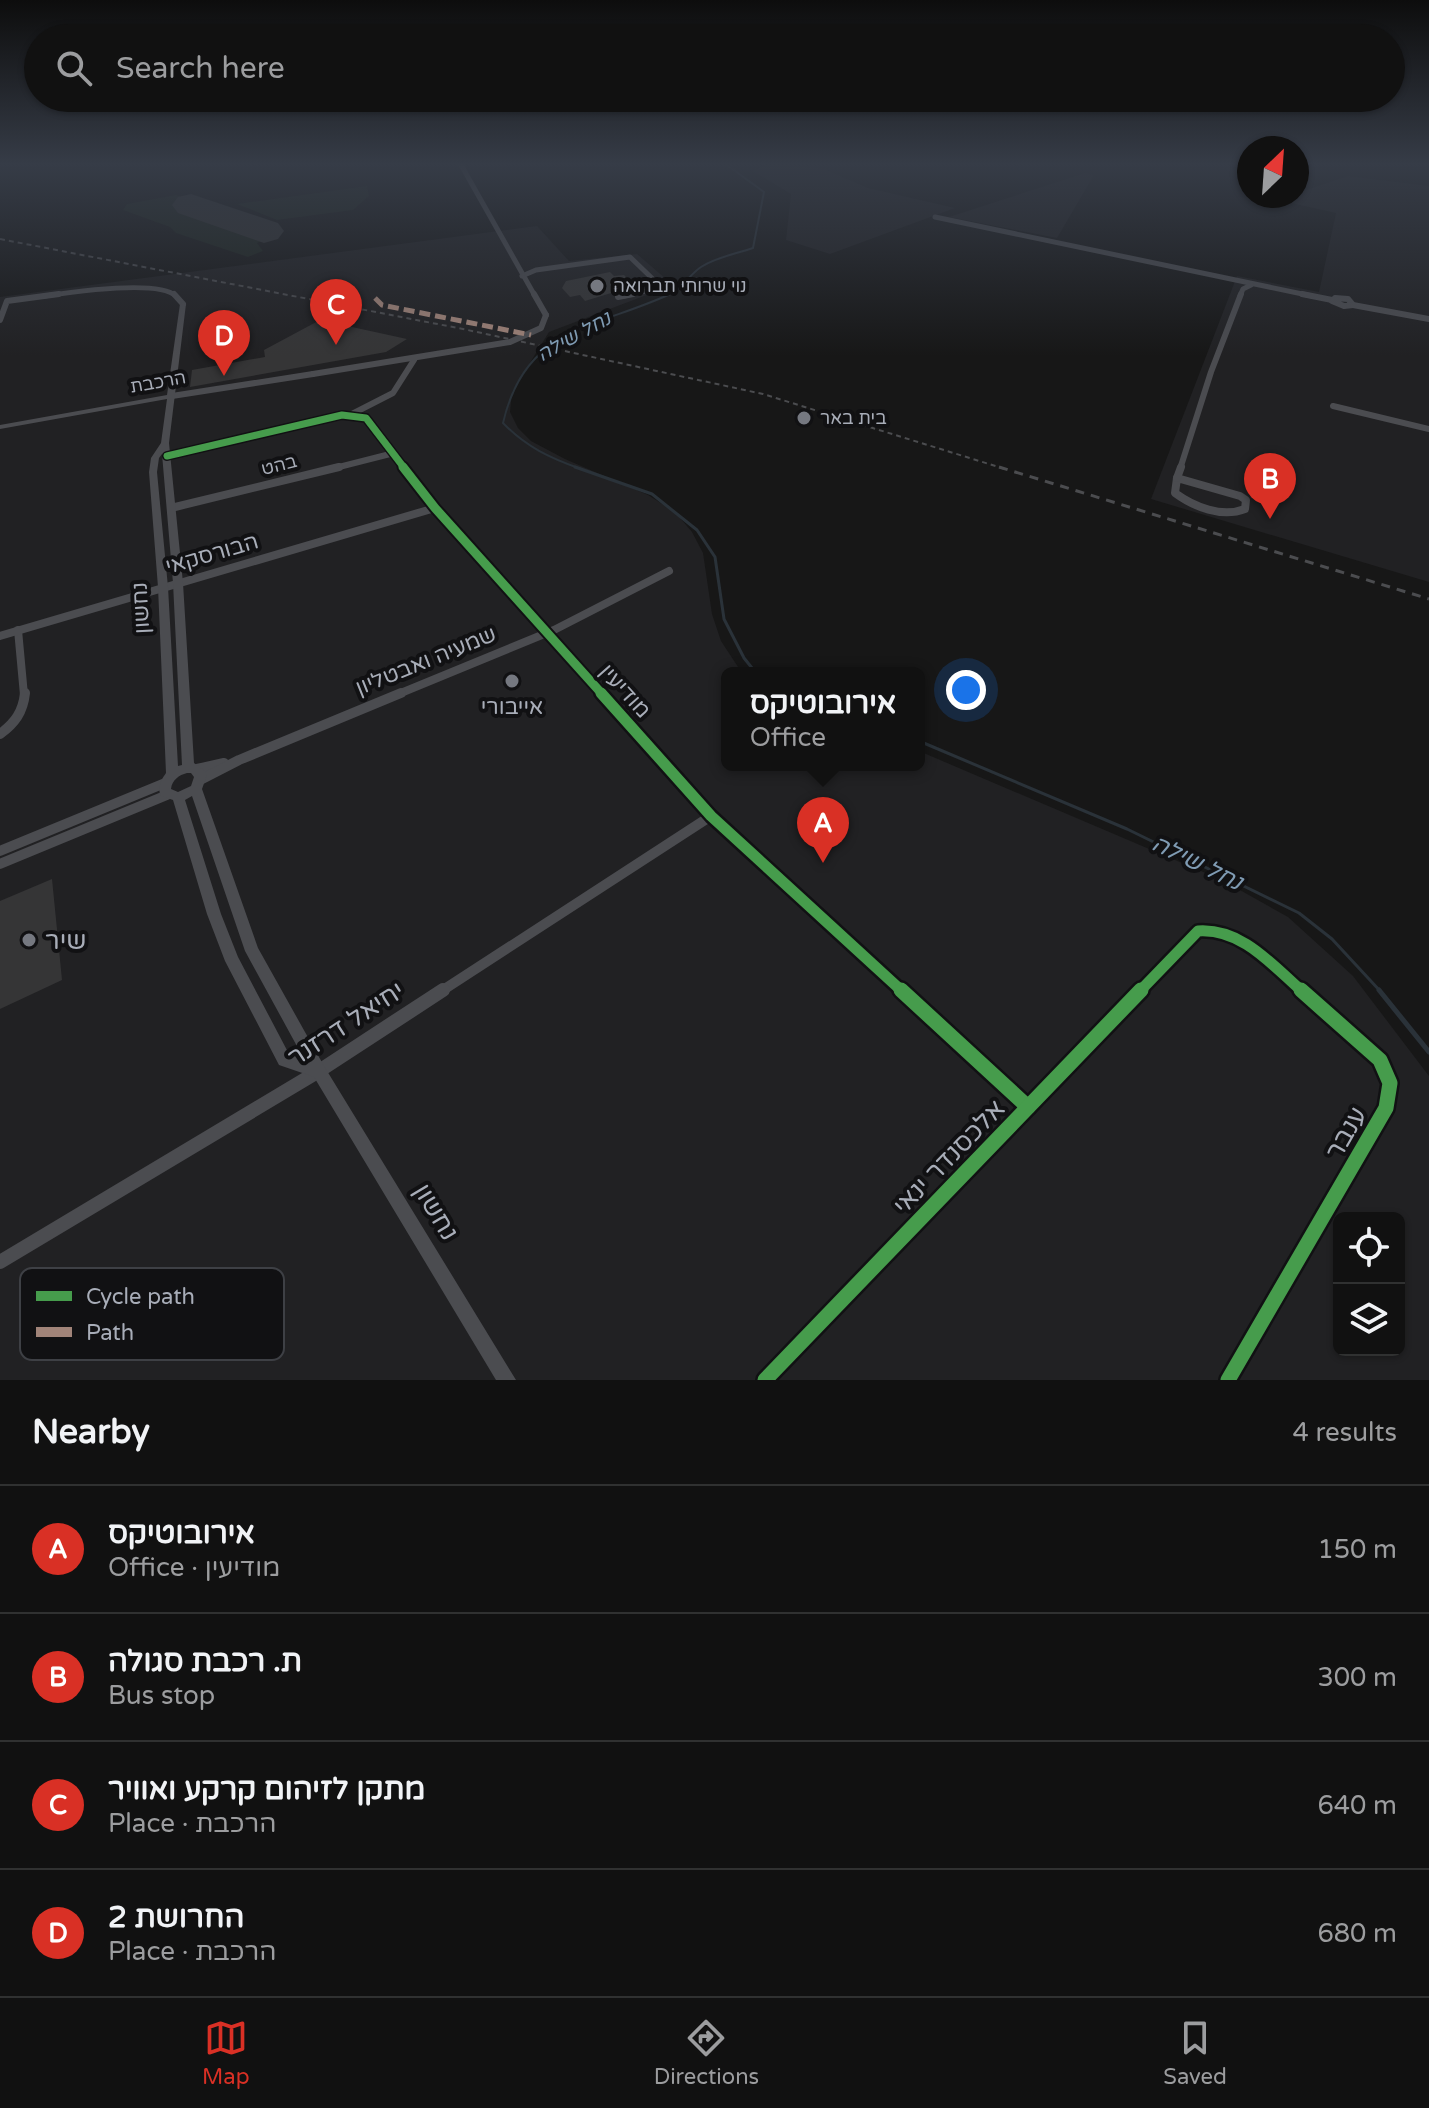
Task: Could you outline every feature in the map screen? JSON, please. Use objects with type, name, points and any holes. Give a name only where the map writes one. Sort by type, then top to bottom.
[{"type":"street","points":[[495,227],[522,276],[536,270],[630,257],[657,283],[654,289],[618,297]]},
{"type":"street","points":[[986,227],[1240,279],[1251,285],[1332,300],[1341,305],[1429,319]]},
{"type":"street","name":"הרכבת","points":[[0,427],[510,342],[541,328],[546,315],[522,276]]},
{"type":"street","points":[[1177,478],[1240,496],[1246,500],[1245,509],[1228,513],[1182,500],[1175,493],[1177,478],[1232,316],[1243,289],[1251,285]]},
{"type":"street","points":[[0,320],[7,301],[100,288],[164,289],[173,292],[183,304]]},
{"type":"street","name":"נחשון","points":[[183,304],[165,443],[196,776],[252,951],[319,1071],[507,1380]]},
{"type":"street","points":[[167,456],[350,415],[393,393],[414,360]]},
{"type":"street","points":[[1333,406],[1429,429]]},
{"type":"street","name":"מודיעין","points":[[350,415],[366,418],[435,508],[711,816],[1028,1107]]},
{"type":"street","name":"נחשון","points":[[165,443],[153,465],[163,587],[170,788],[214,914],[254,1003],[284,1060],[319,1071]]},
{"type":"street","name":"בהט","points":[[171,508],[394,453]]},
{"type":"street","name":"הבורסקאי","points":[[0,636],[435,508]]},
{"type":"street","name":"שמעיה ואבטליון","points":[[196,776],[545,633],[669,571]]},
{"type":"street","points":[[0,734],[12,725],[27,697],[18,630]]},
{"type":"street","points":[[0,864],[196,776]]},
{"type":"street","points":[[0,851],[196,776]]},
{"type":"street","name":"יחיאל דרזנר","points":[[0,1262],[319,1071],[711,816]]},
{"type":"street","name":"ענבר","points":[[1198,931],[1215,930],[1246,942],[1380,1060],[1390,1083],[1386,1108],[1228,1380]]},
{"type":"street","name":"אלכסנדר ינאי","points":[[765,1380],[1198,931]]},
{"type":"shaded area","points":[[170,227],[279,227],[283,231],[257,243],[263,251],[248,257],[176,233]]},
{"type":"shaded area","points":[[526,227],[538,227],[569,261],[637,254],[673,285],[549,332],[512,392],[510,412],[518,428],[531,441],[648,495],[675,512],[692,532],[703,553],[712,614],[721,641],[738,667],[721,667],[721,771],[925,771],[925,754],[1222,880],[1288,917],[1353,976],[1429,1076],[1429,1380],[0,1380],[0,297]]},
{"type":"shaded area","points":[[787,227],[902,227],[830,254],[786,240]]},
{"type":"shaded area","points":[[1002,227],[1063,227],[1057,238]]},
{"type":"shaded area","points":[[1333,227],[1429,227],[1429,582],[1151,499],[1237,276],[1319,292]]},
{"type":"building","name":"נוי שרותי תברואה","points":[[610,272],[614,276],[624,275],[634,286],[585,301],[580,295],[570,297],[562,288],[566,281]]},
{"type":"building","points":[[320,320],[407,339],[386,352],[190,387],[192,370],[265,357],[264,350]]},
{"type":"building","name":"שיר","points":[[52,879],[62,980],[0,1009],[0,901]]},
{"type":"waterway","name":"נחל שילה","points":[[581,469],[539,451],[503,423],[513,391],[528,367],[545,349],[566,336],[668,295],[707,264],[753,248],[757,227]]},
{"type":"waterway","name":"נחל שילה","points":[[575,467],[652,494],[697,530],[715,557],[724,619],[751,667]]},
{"type":"waterway","name":"נחל שילה","points":[[925,744],[1127,829],[1299,913],[1332,939],[1381,992]]},
{"type":"waterway","name":"נחל שילה","points":[[1379,990],[1429,1052]]},
{"type":"runway","points":[[254,227],[264,231]]},
{"type":"railway","points":[[0,239],[463,329],[763,394],[1005,469]]},
{"type":"railway","points":[[999,467],[1429,599]]},
{"type":"marked path","points":[[375,298],[382,305],[531,335]]},
{"type":"cycle path","points":[[167,456],[342,415],[366,418],[435,508],[711,816],[1028,1107]]},
{"type":"cycle path","points":[[765,1380],[1198,931],[1215,930],[1246,942],[1380,1060],[1390,1083],[1386,1108],[1228,1380]]},
{"type":"place","name":"נוי שרותי תברואה","points":[[597,286]]},
{"type":"place","name":"מתקן לזיהום קרקע ואוויר","points":[[336,345]]},
{"type":"place","name":"החרושת 2","points":[[224,376]]},
{"type":"place","name":"בית באר","points":[[804,418]]},
{"type":"place","name":"ת. רכבת סגולה","points":[[1270,519]]},
{"type":"place","name":"אייבורי","points":[[512,681]]},
{"type":"place","name":"אירובוטיקס","points":[[823,863]]},
{"type":"place","name":"שיר","points":[[29,940]]}]
